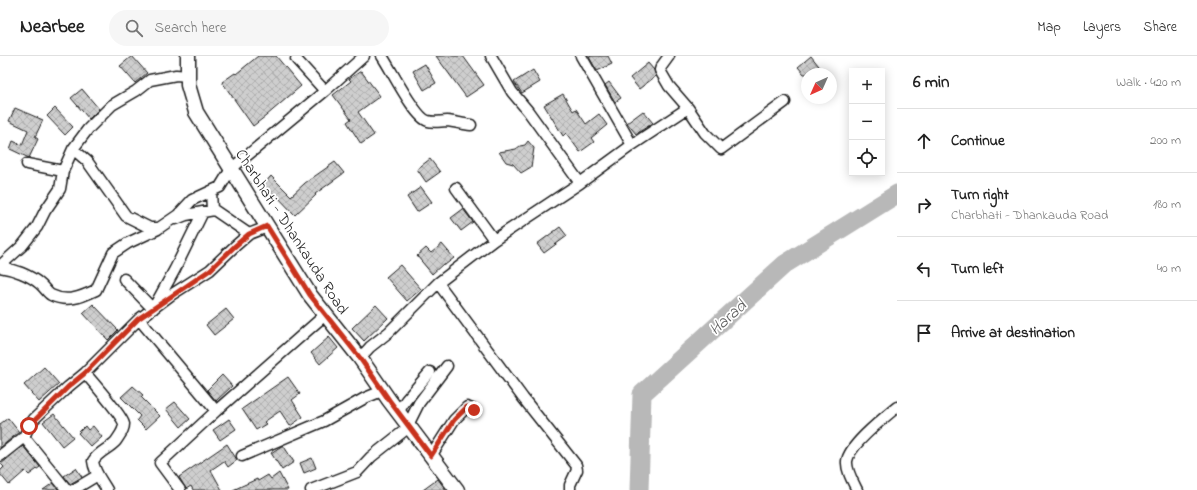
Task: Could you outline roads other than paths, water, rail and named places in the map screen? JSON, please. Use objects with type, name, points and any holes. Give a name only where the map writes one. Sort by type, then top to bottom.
[{"type":"street","name":"Charbhati - Dhankauda Road","points":[[188,56],[188,85],[196,112],[231,169],[310,295],[360,358],[408,426],[457,490]]},
{"type":"street","points":[[73,149],[87,161],[126,216],[150,228],[163,226],[178,215],[192,200],[220,187],[231,169],[325,91],[364,56]]},
{"type":"street","points":[[382,56],[406,97],[422,119],[429,122],[448,121],[471,125]]},
{"type":"street","points":[[490,56],[512,92],[528,111],[580,183]]},
{"type":"street","points":[[581,56],[632,144]]},
{"type":"street","points":[[669,56],[661,66],[660,70],[662,74],[669,86],[688,108],[705,133],[721,149],[785,102]]},
{"type":"street","points":[[296,59],[325,91]]},
{"type":"street","points":[[0,267],[22,246],[37,227],[45,211],[60,189],[63,171],[73,149],[88,129],[112,105],[136,91],[150,80],[176,75],[188,76]]},
{"type":"street","points":[[360,358],[370,347],[389,332],[438,283],[494,240],[580,183],[632,144],[688,108]]},
{"type":"street","points":[[27,164],[63,171]]},
{"type":"street","points":[[456,188],[494,240]]},
{"type":"street","points":[[153,309],[207,211],[211,191]]},
{"type":"street","points":[[0,267],[11,268],[40,284],[50,295],[66,300],[80,297],[96,290],[113,252],[128,243],[186,215],[214,210],[249,234]]},
{"type":"street","points":[[0,456],[24,437],[34,419],[85,373],[138,319],[210,270],[249,234],[267,226]]},
{"type":"street","points":[[124,279],[153,309]]},
{"type":"street","points":[[438,283],[523,398],[576,465],[577,470],[570,485],[570,490]]},
{"type":"street","points":[[180,490],[160,463],[325,314]]},
{"type":"street","points":[[138,319],[216,411]]},
{"type":"street","points":[[311,490],[357,472],[371,457],[408,426],[419,403],[447,366]]},
{"type":"street","points":[[398,412],[406,400],[430,372]]},
{"type":"street","points":[[85,373],[120,415],[124,424],[122,433],[114,443],[98,453],[93,461],[98,475],[107,490]]},
{"type":"street","points":[[242,456],[324,420],[382,391],[389,400]]},
{"type":"street","points":[[431,456],[454,420],[467,407],[474,410]]},
{"type":"street","points":[[857,490],[849,470],[847,460],[854,448],[872,428],[897,407]]},
{"type":"street","points":[[24,437],[67,490]]},
{"type":"street","points":[[72,490],[98,475]]},
{"type":"waterway","name":"Harad","points":[[639,490],[642,394],[785,264],[897,194]]}]
